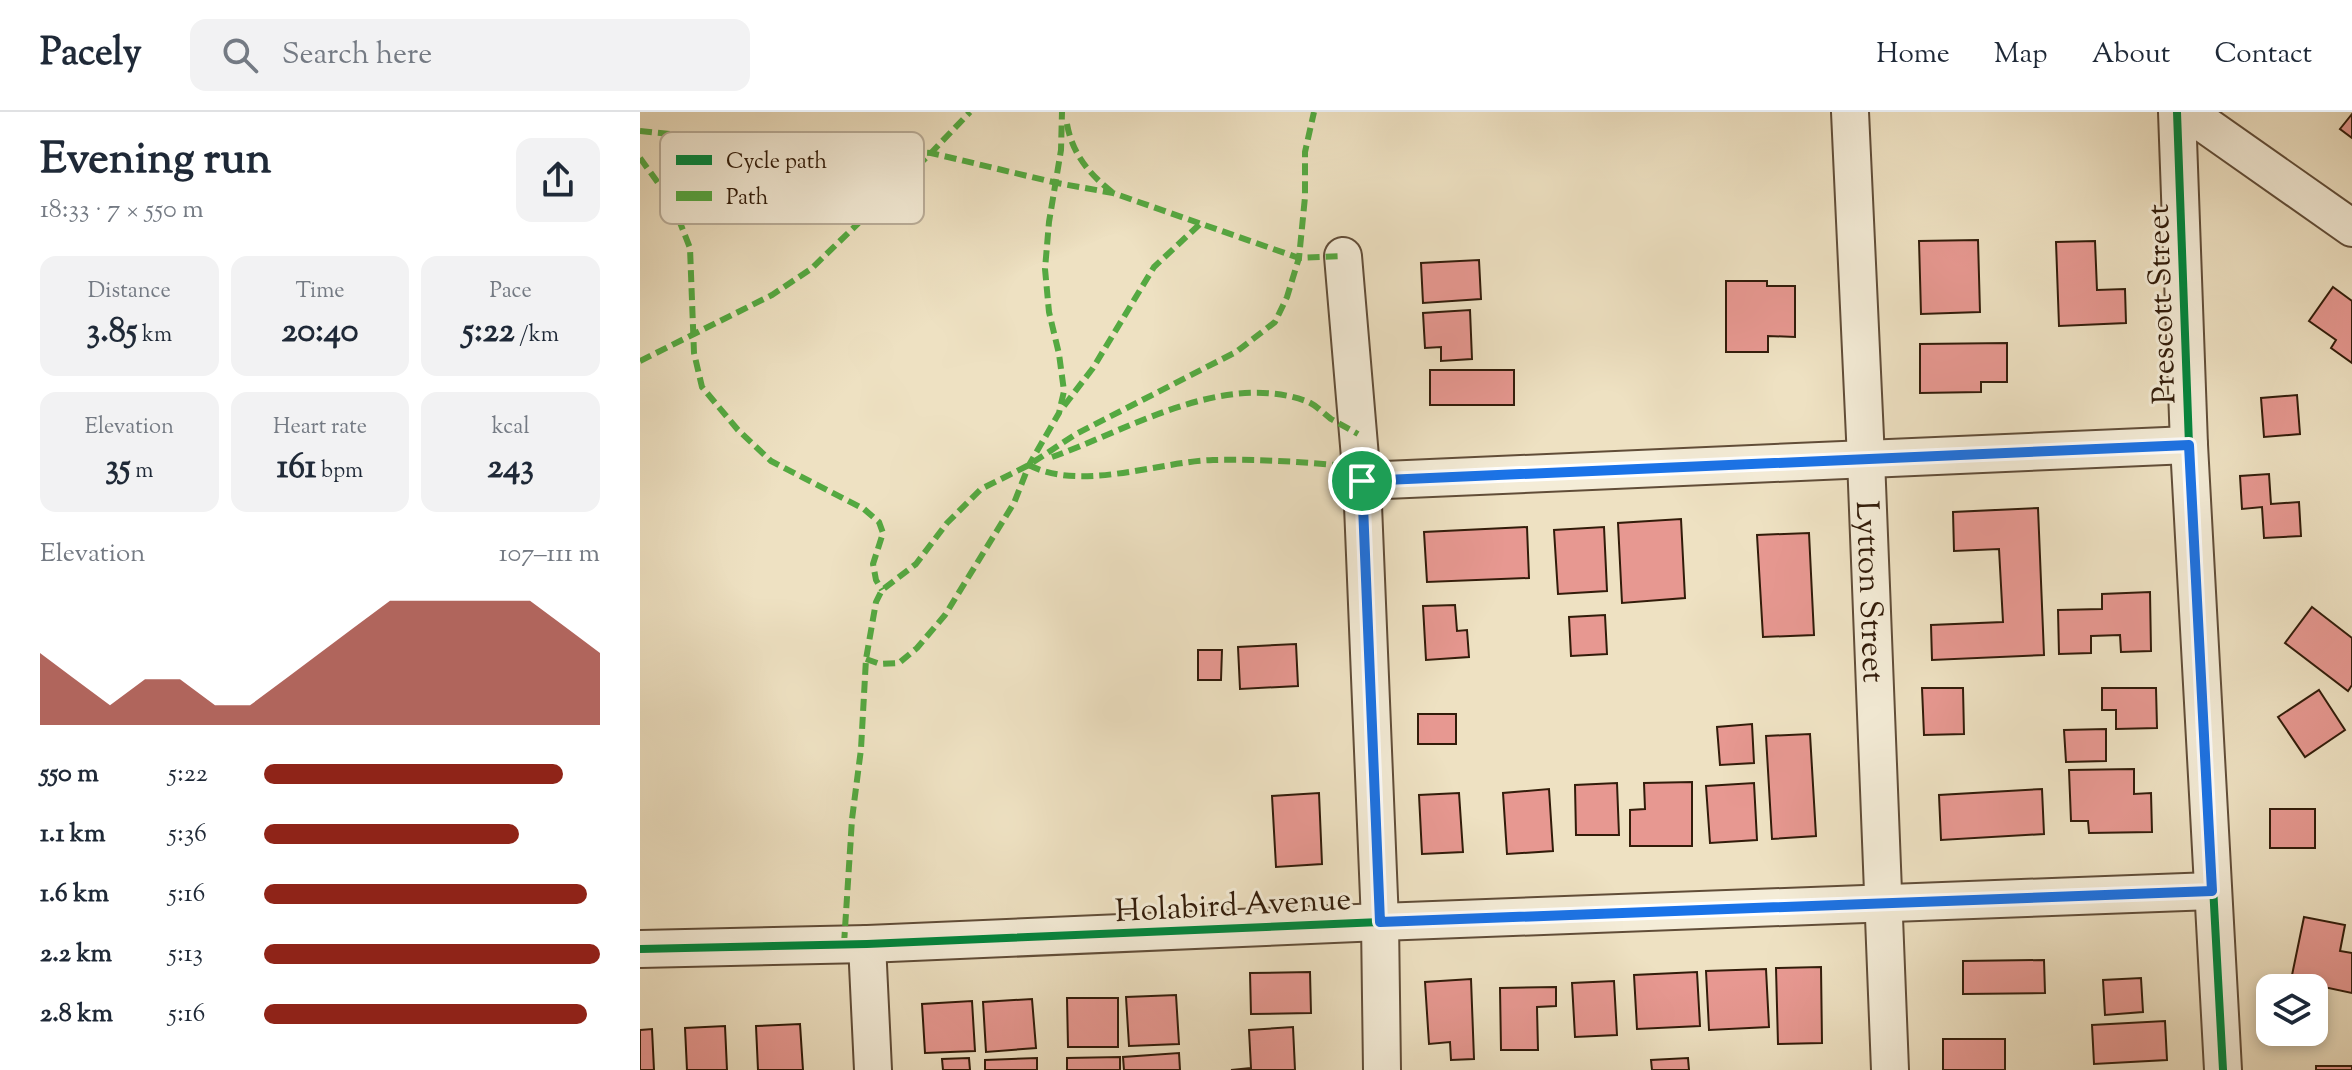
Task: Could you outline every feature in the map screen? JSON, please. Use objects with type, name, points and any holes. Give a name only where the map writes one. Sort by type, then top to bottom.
[{"type":"street","name":"Lytton Street","points":[[1850,112],[1890,1070]]},
{"type":"street","name":"Prescott Street","points":[[2177,112],[2189,445],[2223,1070]]},
{"type":"street","points":[[2187,112],[2352,228]]},
{"type":"street","points":[[1343,256],[1362,481],[1380,922],[1382,1070]]},
{"type":"street","points":[[1362,481],[2189,445]]},
{"type":"street","name":"Holabird Avenue","points":[[640,949],[867,944],[2212,891]]},
{"type":"street","points":[[867,944],[873,1070]]},
{"type":"building","points":[[2352,114],[2352,138],[2340,129]]},
{"type":"building","points":[[1978,240],[1980,312],[1921,314],[1919,241]]},
{"type":"building","points":[[2095,241],[2097,290],[2125,289],[2126,323],[2059,326],[2056,242]]},
{"type":"building","points":[[1479,260],[1481,299],[1423,303],[1421,263]]},
{"type":"building","points":[[1726,281],[1767,281],[1767,286],[1795,286],[1795,337],[1768,336],[1768,352],[1726,352]]},
{"type":"building","points":[[2333,287],[2352,301],[2352,363],[2331,348],[2336,340],[2309,321]]},
{"type":"building","points":[[1470,310],[1472,359],[1441,361],[1441,347],[1425,348],[1423,313]]},
{"type":"building","points":[[2007,343],[2007,382],[1981,382],[1981,392],[1920,393],[1920,344]]},
{"type":"building","points":[[1430,370],[1514,370],[1514,405],[1430,405]]},
{"type":"building","points":[[2297,395],[2300,434],[2264,437],[2261,398]]},
{"type":"building","points":[[2269,474],[2271,504],[2299,502],[2301,536],[2264,538],[2262,507],[2242,509],[2240,476]]},
{"type":"building","points":[[2038,508],[2044,655],[1932,660],[1931,625],[2003,622],[1999,549],[1954,551],[1953,512]]},
{"type":"building","points":[[1681,519],[1685,598],[1622,603],[1618,523]]},
{"type":"building","points":[[1527,527],[1529,578],[1427,582],[1424,532]]},
{"type":"building","points":[[1604,527],[1607,591],[1558,594],[1554,530]]},
{"type":"building","points":[[1809,533],[1814,635],[1763,637],[1757,535]]},
{"type":"building","points":[[2150,592],[2151,651],[2121,652],[2120,635],[2091,636],[2091,653],[2059,654],[2058,610],[2102,609],[2102,594]]},
{"type":"building","points":[[1455,605],[1457,631],[1467,630],[1469,657],[1426,660],[1423,606]]},
{"type":"building","points":[[2312,607],[2352,638],[2352,685],[2348,691],[2285,643]]},
{"type":"building","points":[[1605,615],[1607,654],[1571,656],[1569,617]]},
{"type":"building","points":[[1296,644],[1298,686],[1240,689],[1238,647]]},
{"type":"building","points":[[1198,650],[1222,650],[1221,680],[1198,680]]},
{"type":"building","points":[[1922,688],[1963,688],[1964,734],[1924,735]]},
{"type":"building","points":[[2102,688],[2156,688],[2157,728],[2116,729],[2116,710],[2102,710]]},
{"type":"building","points":[[2319,690],[2345,730],[2305,757],[2278,717]]},
{"type":"building","points":[[1418,714],[1456,714],[1456,744],[1418,744]]},
{"type":"building","points":[[1752,724],[1754,763],[1720,765],[1717,727]]},
{"type":"building","points":[[2106,729],[2106,761],[2066,762],[2064,730]]},
{"type":"building","points":[[1810,734],[1816,836],[1772,839],[1766,736]]},
{"type":"building","points":[[2134,769],[2134,794],[2151,793],[2152,832],[2089,833],[2088,821],[2071,821],[2069,770]]},
{"type":"building","points":[[1692,782],[1692,846],[1630,846],[1630,810],[1645,809],[1644,783]]},
{"type":"building","points":[[1617,783],[1619,835],[1576,835],[1575,785]]},
{"type":"building","points":[[1754,783],[1757,840],[1710,843],[1706,786]]},
{"type":"building","points":[[1549,789],[1553,851],[1507,854],[1503,793]]},
{"type":"building","points":[[2042,789],[2044,834],[1941,840],[1939,795]]},
{"type":"building","points":[[1319,793],[1322,864],[1276,867],[1272,796]]},
{"type":"building","points":[[1459,793],[1463,852],[1422,854],[1419,795]]},
{"type":"building","points":[[2270,809],[2315,809],[2315,848],[2270,848]]},
{"type":"building","points":[[2304,917],[2345,925],[2340,951],[2352,953],[2352,993],[2328,988],[2328,974],[2292,974]]},
{"type":"building","points":[[2044,960],[2045,993],[1963,994],[1963,961]]},
{"type":"building","points":[[1821,967],[1822,1043],[1778,1044],[1776,968]]},
{"type":"building","points":[[1766,969],[1769,1027],[1709,1030],[1706,971]]},
{"type":"building","points":[[1310,972],[1311,1013],[1251,1014],[1250,973]]},
{"type":"building","points":[[1697,972],[1700,1026],[1637,1029],[1634,975]]},
{"type":"building","points":[[2141,978],[2143,1012],[2105,1015],[2103,980]]},
{"type":"building","points":[[1471,979],[1474,1059],[1451,1060],[1450,1042],[1429,1044],[1425,982]]},
{"type":"building","points":[[1614,981],[1617,1035],[1575,1037],[1572,983]]},
{"type":"building","points":[[1556,987],[1556,1006],[1537,1007],[1538,1050],[1501,1050],[1500,988]]},
{"type":"building","points":[[1176,995],[1179,1044],[1129,1046],[1126,997]]},
{"type":"building","points":[[1067,998],[1118,998],[1118,1047],[1068,1047]]},
{"type":"building","points":[[1032,999],[1036,1048],[986,1052],[983,1002]]},
{"type":"building","points":[[972,1001],[975,1051],[925,1053],[922,1004]]},
{"type":"building","points":[[2165,1021],[2167,1060],[2094,1064],[2092,1025]]},
{"type":"building","points":[[800,1024],[803,1070],[758,1070],[756,1026]]},
{"type":"building","points":[[725,1026],[727,1070],[687,1070],[685,1028]]},
{"type":"building","points":[[1293,1027],[1295,1070],[1231,1070],[1251,1068],[1249,1030]]},
{"type":"building","points":[[652,1029],[654,1070],[640,1070],[640,1030]]},
{"type":"building","points":[[1943,1039],[2005,1039],[2005,1070],[1943,1070]]},
{"type":"building","points":[[1179,1053],[1180,1070],[1124,1070],[1123,1057]]},
{"type":"building","points":[[1120,1057],[1120,1070],[1067,1070],[1067,1058]]},
{"type":"building","points":[[969,1058],[970,1070],[943,1070],[942,1059]]},
{"type":"building","points":[[1037,1058],[1037,1070],[985,1070],[985,1060]]},
{"type":"building","points":[[1688,1058],[1689,1070],[1652,1070],[1651,1060]]},
{"type":"building","points":[[2316,1066],[2352,1066],[2352,1070],[2316,1070]]},
{"type":"marked path","points":[[924,160],[970,112]]},
{"type":"marked path","points":[[866,659],[880,664],[899,663],[917,648],[945,615],[1014,503],[1029,465],[1059,413],[1064,391],[1049,312],[1045,269],[1061,150],[1062,112]]},
{"type":"marked path","points":[[844,944],[866,659],[876,602],[882,590],[916,564],[947,523],[981,489],[1029,465],[1076,434],[1236,352],[1275,322],[1287,297],[1299,258],[1305,197],[1305,152],[1314,112]]},
{"type":"marked path","points":[[1067,124],[1069,135],[1083,162],[1112,192]]},
{"type":"marked path","points":[[640,131],[660,133]]},
{"type":"marked path","points":[[924,153],[1113,193],[1299,258],[1343,256]]},
{"type":"marked path","points":[[640,158],[660,186]]},
{"type":"marked path","points":[[1064,406],[1093,368],[1154,267],[1201,223]]},
{"type":"marked path","points":[[681,224],[690,248],[694,353],[702,387],[738,430],[771,461],[864,509],[879,522],[883,533],[873,564],[882,590]]},
{"type":"marked path","points":[[640,361],[772,295],[811,269],[858,224]]},
{"type":"marked path","points":[[1052,457],[1176,408],[1209,398],[1242,393],[1274,394],[1306,401],[1358,434]]},
{"type":"marked path","points":[[1029,465],[1049,473],[1071,476],[1095,476],[1213,460],[1287,461],[1362,468]]},
{"type":"cycle path","points":[[2177,112],[2189,445],[2223,1070]]},
{"type":"cycle path","points":[[640,949],[867,944],[2212,891]]},
{"type":"route","points":[[2189,445],[2212,891],[1380,922],[1362,481],[2189,445]]}]
